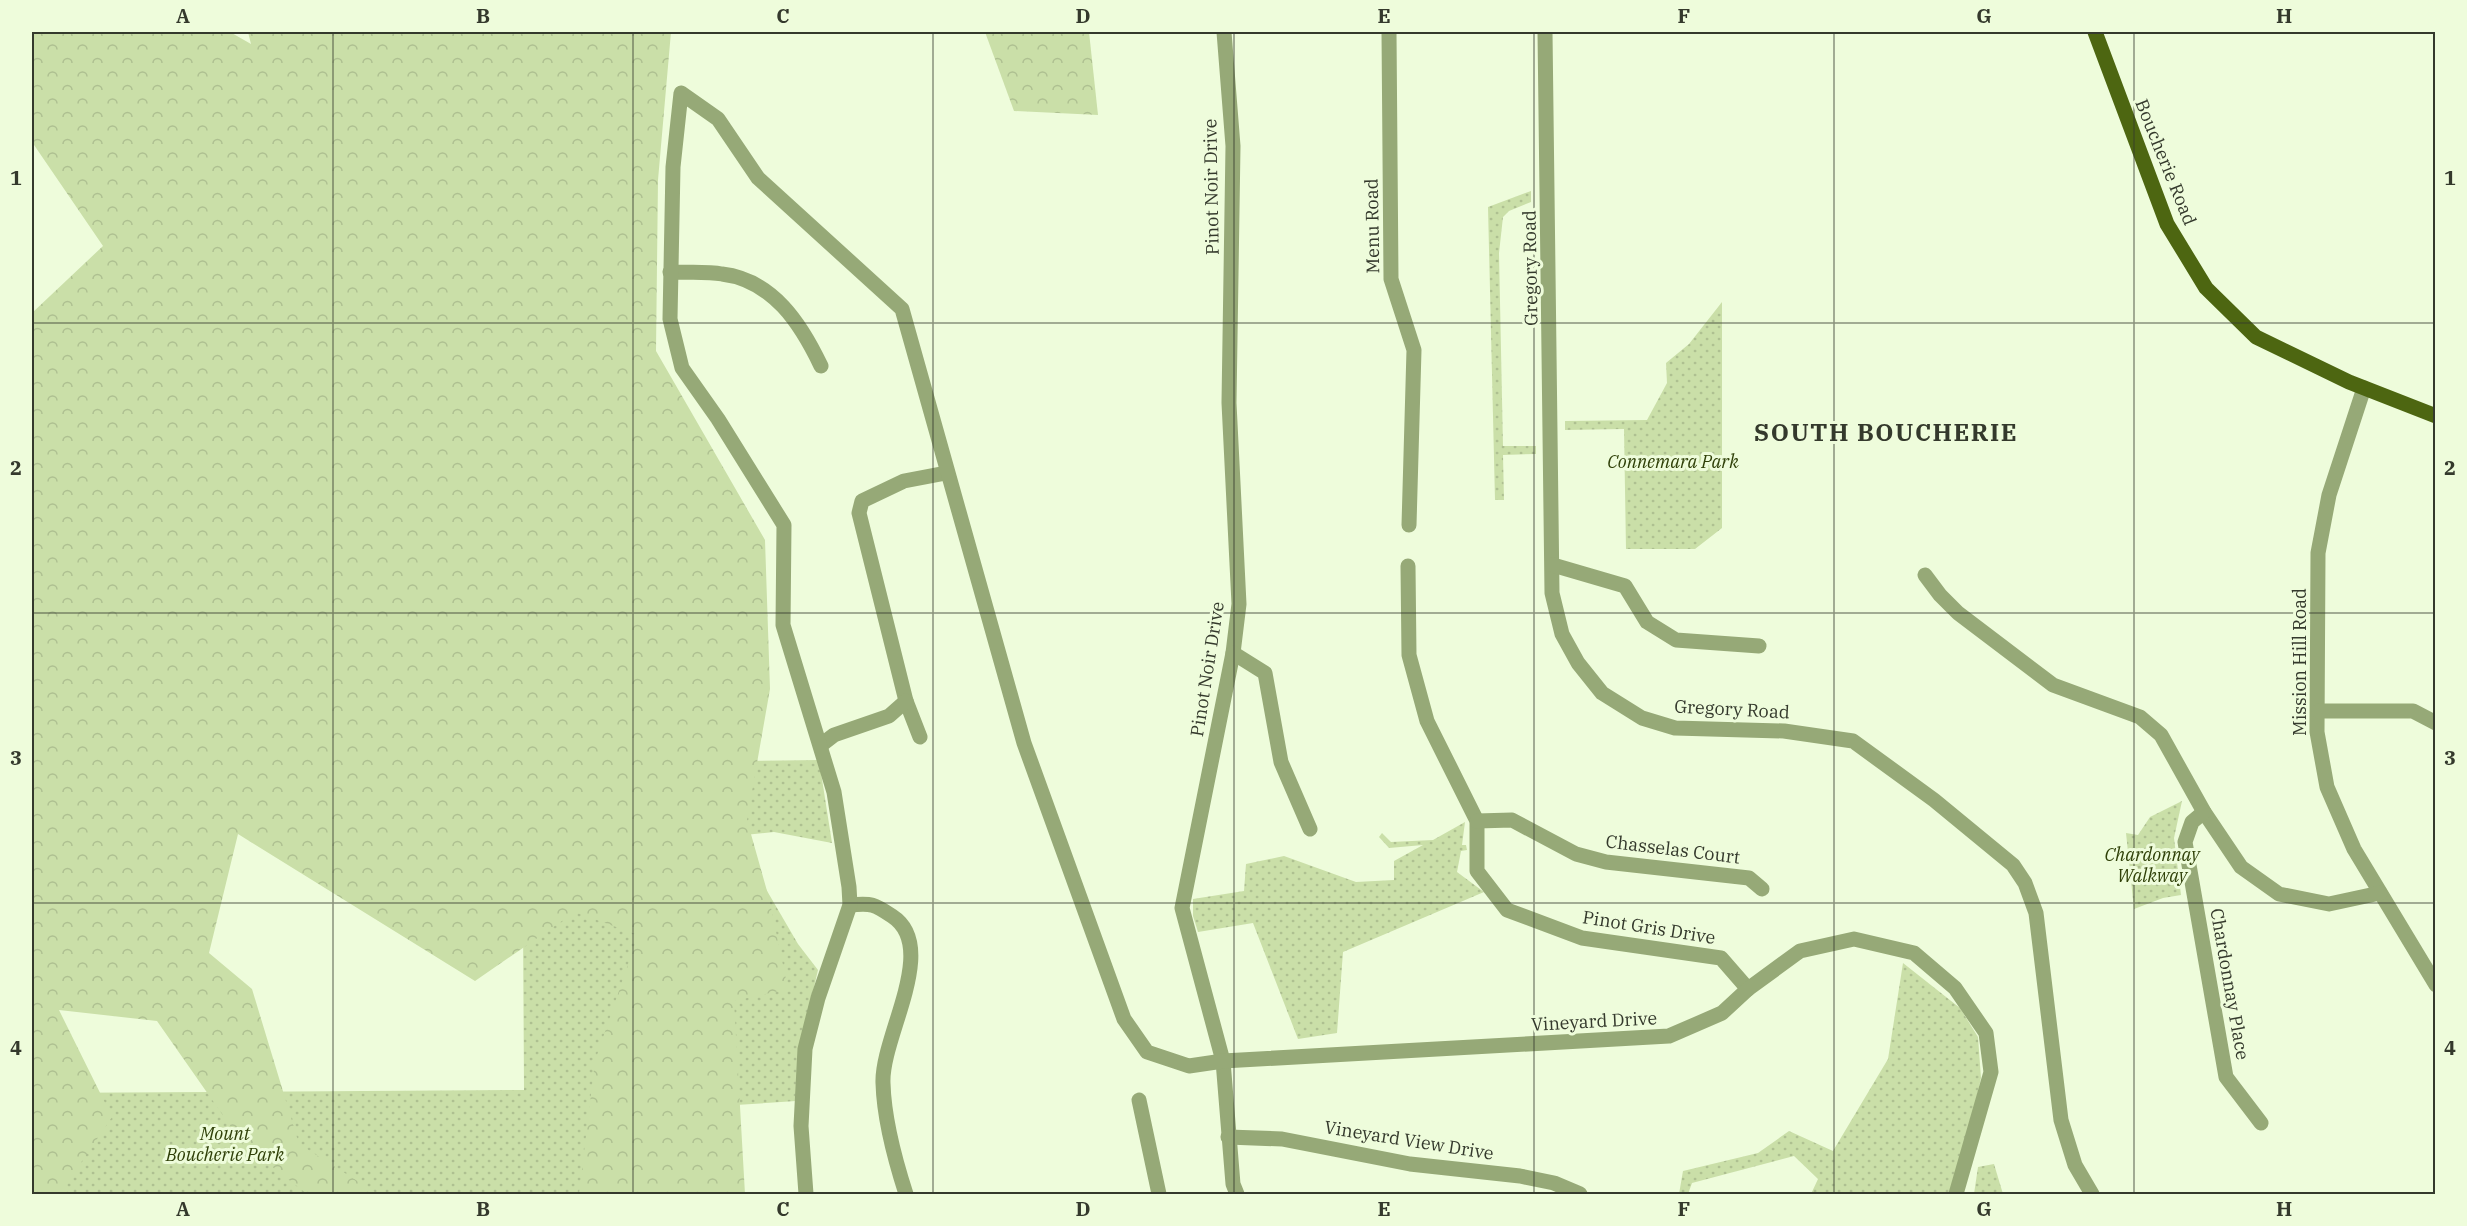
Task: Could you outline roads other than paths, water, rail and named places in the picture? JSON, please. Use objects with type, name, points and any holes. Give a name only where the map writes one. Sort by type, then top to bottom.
[{"type":"main road","name":"Boucherie Road","points":[[2095,32],[2167,224],[2206,288],[2256,337],[2364,388],[2436,416]]},
{"type":"street","name":"Pinot Noir Drive","points":[[1224,32],[1233,146],[1229,403],[1239,594],[1233,652],[1182,908],[1223,1061],[1228,1137],[1233,1184],[1237,1194]]},
{"type":"street","name":"Menu Road","points":[[1389,32],[1391,279],[1414,350],[1409,525]]},
{"type":"street","name":"Gregory Road","points":[[1545,32],[1552,593],[1562,634],[1578,663],[1602,693],[1642,718],[1675,728],[1784,731],[1853,741],[1934,800],[2013,865],[2025,883],[2036,913],[2061,1120],[2075,1165],[2092,1194]]},
{"type":"street","name":"Vineyard Drive","points":[[670,273],[672,167],[681,93],[718,120],[758,178],[902,309],[946,473],[1024,743],[1124,1019],[1147,1052],[1189,1066],[1223,1061],[1669,1036],[1722,1013],[1748,989],[1800,951],[1854,939],[1914,953],[1955,988],[1986,1033],[1991,1072],[1956,1194]]},
{"type":"street","points":[[806,1194],[801,1126],[805,1049],[818,998],[850,904],[834,792],[783,625],[784,525],[718,419],[682,368],[670,319],[670,273],[723,274],[752,283],[784,306],[805,333],[821,366]]},
{"type":"street","name":"Mission Hill Road","points":[[2364,388],[2329,495],[2318,553],[2319,711],[2317,732],[2327,787],[2354,849],[2436,986]]},
{"type":"street","points":[[920,736],[906,701],[859,513],[862,501],[904,481],[946,473]]},
{"type":"street","points":[[1553,565],[1625,586],[1647,622],[1676,640],[1759,646]]},
{"type":"street","name":"Pinot Gris Drive","points":[[1408,566],[1409,655],[1427,722],[1478,821],[1478,871],[1507,910],[1582,938],[1720,958],[1748,989]]},
{"type":"street","points":[[1925,575],[1958,613],[2054,685],[2140,717],[2161,735],[2204,812],[2241,867],[2279,894],[2329,904],[2380,893]]},
{"type":"street","points":[[1233,652],[1265,673],[1281,762],[1310,829]]},
{"type":"street","points":[[820,745],[834,735],[889,716],[906,701]]},
{"type":"street","points":[[2319,711],[2413,711],[2436,723]]},
{"type":"street","name":"Chardonnay Place","points":[[2204,812],[2192,822],[2185,842],[2226,1077],[2261,1123]]},
{"type":"street","name":"Chasselas Court","points":[[1478,821],[1512,820],[1576,854],[1606,862],[1749,878],[1762,889]]},
{"type":"street","points":[[850,904],[872,903],[897,919],[911,938],[912,962],[892,1027],[882,1082],[896,1163],[906,1194]]},
{"type":"street","points":[[1139,1100],[1159,1194]]},
{"type":"street","name":"Vineyard View Drive","points":[[1228,1137],[1282,1139],[1410,1164],[1520,1176],[1554,1189],[1580,1194]]},
{"type":"district","name":"SOUTH BOUCHERIE","points":[[1886,432]]},
{"type":"park label","name":"Connemara Park","points":[[1673,461]]},
{"type":"park label","name":"Chardonnay Walkway","points":[[2152,864]]},
{"type":"park label","name":"Mount Boucherie Park","points":[[225,1143]]}]
